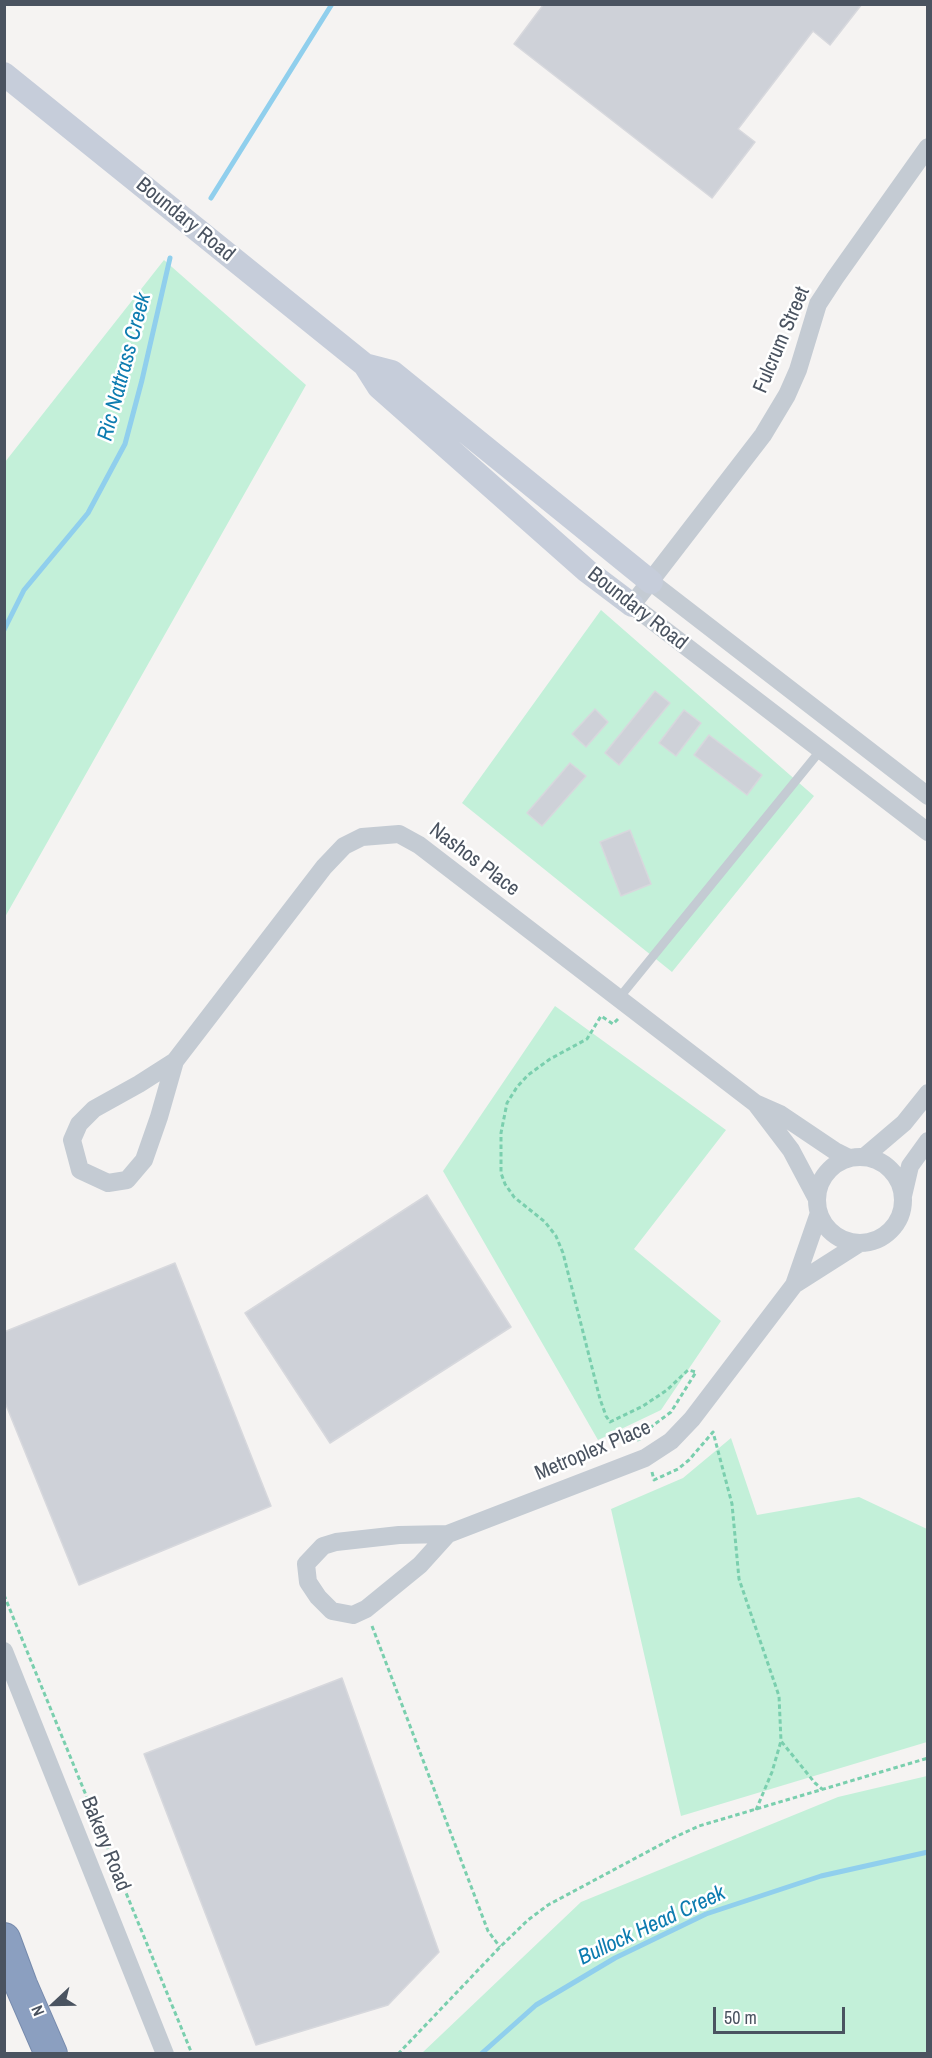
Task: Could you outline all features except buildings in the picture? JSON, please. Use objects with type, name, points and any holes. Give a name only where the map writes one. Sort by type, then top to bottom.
[{"type":"highway","points":[[4,1939],[51,2054]]},
{"type":"street","name":"Boundary Road","points":[[4,74],[366,365],[379,387],[587,571],[927,832]]},
{"type":"street","name":"Fulcrum Street","points":[[632,605],[763,435],[790,387],[818,304],[927,147]]},
{"type":"street","name":"Boundary Road","points":[[366,365],[392,372],[651,582],[927,796]]},
{"type":"street","name":"Nashos Place","points":[[175,1061],[144,1160],[127,1180],[108,1184],[80,1170],[72,1140],[80,1124],[94,1109],[175,1061],[324,867],[344,846],[362,837],[399,834],[419,845],[755,1103],[780,1114],[835,1151],[857,1158]]},
{"type":"street","points":[[927,1093],[904,1123],[857,1158],[836,1164],[826,1174],[820,1186],[818,1206],[825,1225],[835,1235],[847,1241],[860,1243],[874,1241],[886,1235],[895,1225],[901,1211],[910,1166],[927,1142]]},
{"type":"street","name":"Nashos Place","points":[[755,1103],[791,1150],[818,1206]]},
{"type":"street","points":[[857,1158],[878,1161],[890,1170],[899,1182],[903,1196]]},
{"type":"street","name":"Metroplex Place","points":[[794,1285],[818,1206]]},
{"type":"street","name":"Metroplex Place","points":[[448,1534],[420,1565],[366,1609],[352,1615],[332,1611],[318,1597],[308,1582],[306,1564],[323,1546],[336,1542],[417,1533],[448,1534],[645,1458],[671,1442],[692,1419],[794,1285],[860,1243]]},
{"type":"street","name":"Bakery Road","points":[[4,1651],[165,2054]]},
{"type":"lane","points":[[624,1002],[820,751]]},
{"type":"path","points":[[624,1002],[613,1024],[601,1016],[587,1039],[550,1059],[528,1075],[517,1087],[507,1103],[501,1133],[501,1173],[514,1197],[545,1222],[556,1236],[563,1253],[600,1399],[610,1422],[643,1406],[667,1390],[688,1370],[696,1372],[671,1412],[637,1434],[654,1480],[663,1477],[688,1460],[713,1432],[732,1504],[739,1579],[779,1696],[781,1741],[772,1772],[756,1810]]},
{"type":"path","points":[[4,1595],[192,2054]]},
{"type":"path","points":[[366,1609],[488,1931],[500,1947]]},
{"type":"path","points":[[781,1741],[822,1790]]},
{"type":"path","points":[[399,2054],[500,1947],[528,1920],[548,1905],[699,1826],[927,1758]]},
{"type":"green space","points":[[164,260],[306,385],[5,917],[5,462]]},
{"type":"green space","points":[[601,610],[814,796],[672,972],[462,803]]},
{"type":"green space","points":[[555,1006],[726,1130],[634,1249],[721,1321],[661,1410],[598,1440],[443,1171]]},
{"type":"green space","points":[[731,1438],[757,1515],[859,1497],[927,1529],[927,1742],[681,1816],[611,1509],[683,1478]]},
{"type":"green space","points":[[927,1776],[927,2053],[422,2053],[581,1902],[838,1797]]},
{"type":"waterway","name":"Ric Nattrass Creek","points":[[211,198],[332,4]]},
{"type":"waterway","name":"Ric Nattrass Creek","points":[[4,630],[24,590],[88,513],[125,444],[170,258]]},
{"type":"waterway","name":"Bullock Head Creek","points":[[481,2054],[536,2005],[615,1958],[706,1914],[821,1876],[928,1852]]}]
